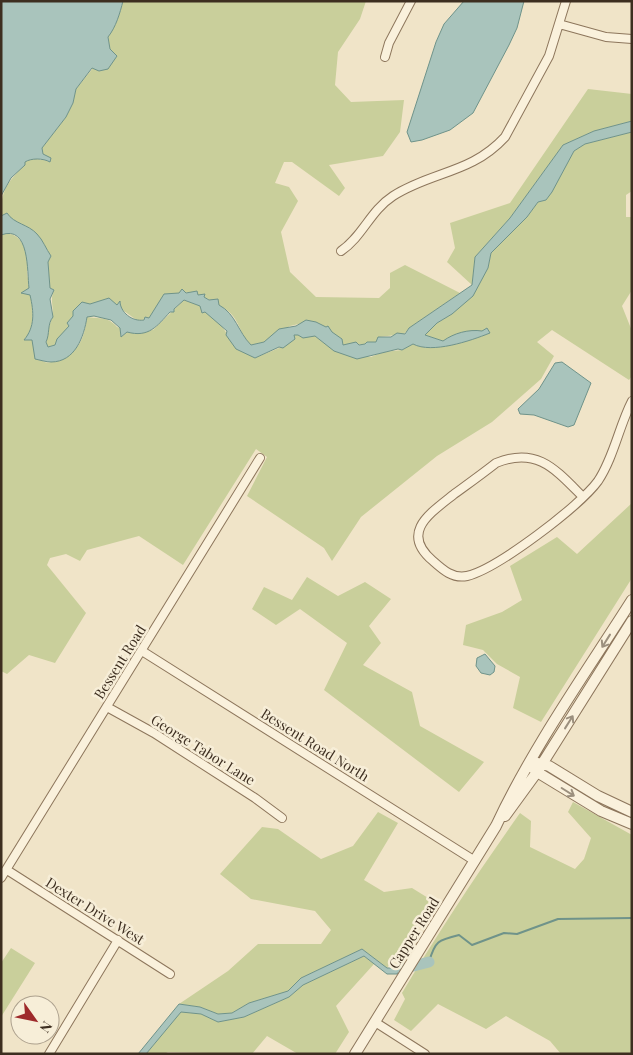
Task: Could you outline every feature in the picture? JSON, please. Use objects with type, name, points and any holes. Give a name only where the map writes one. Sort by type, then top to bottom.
[{"type":"street","points":[[386,57],[390,42],[411,1]]},
{"type":"street","points":[[342,251],[352,243],[375,210],[395,195],[414,185],[472,164],[494,149],[514,124],[528,91],[548,56],[566,1]]},
{"type":"street","points":[[559,24],[606,37],[632,39]]},
{"type":"street","points":[[583,497],[545,462],[521,457],[505,459],[496,463],[428,514],[419,528],[420,546],[425,554],[446,572],[460,576],[467,576],[514,550],[547,527],[583,497],[603,472],[632,401]]},
{"type":"street","name":"Bessent Road","points":[[1,878],[260,458]]},
{"type":"street","name":"Capper Road","points":[[355,1054],[475,861],[530,763],[632,600]]},
{"type":"street","name":"Capper Road","points":[[496,826],[540,768],[632,621]]},
{"type":"street","name":"Bessent Road North","points":[[142,651],[475,861]]},
{"type":"street","name":"George Tabor Lane","points":[[107,707],[154,733],[255,798],[282,818]]},
{"type":"street","points":[[530,763],[632,812]]},
{"type":"street","points":[[540,768],[601,812],[632,824]]},
{"type":"street","name":"Dexter Drive West","points":[[7,870],[170,974]]},
{"type":"street","points":[[49,1054],[118,940]]},
{"type":"street","points":[[375,1022],[425,1054]]},
{"type":"green space","points":[[123,1],[366,1],[360,19],[338,52],[335,85],[351,102],[404,100],[400,132],[383,156],[329,165],[345,188],[339,196],[292,162],[284,162],[275,183],[289,187],[298,201],[281,232],[290,272],[316,297],[379,298],[390,288],[390,273],[405,265],[460,293],[409,328],[404,334],[379,337],[376,342],[367,342],[365,344],[343,345],[341,339],[311,321],[290,326],[264,342],[251,345],[231,313],[208,299],[189,293],[181,293],[167,298],[160,303],[149,318],[138,321],[107,299],[81,310],[68,323],[69,326],[55,345],[47,347],[47,336],[53,314],[52,298],[54,290],[50,288],[48,262],[51,256],[41,240],[31,230],[1,216],[2,199],[6,188],[24,165],[24,162],[30,158],[50,161],[43,154],[42,148],[66,117],[73,103],[76,89],[93,68],[117,56],[110,49],[108,36],[119,15]]},
{"type":"green space","points":[[588,89],[632,94],[632,121],[594,131],[563,145],[510,218],[475,257],[472,285],[447,262],[455,248],[450,223],[510,203]]},
{"type":"green space","points":[[632,132],[632,191],[626,195],[626,217],[632,217],[632,290],[622,306],[632,331],[632,376],[629,380],[552,330],[537,342],[554,356],[541,379],[492,422],[437,456],[361,517],[332,561],[324,548],[247,496],[267,457],[256,449],[183,565],[139,536],[87,550],[80,561],[66,554],[50,558],[47,565],[86,613],[55,663],[29,655],[7,674],[1,671],[1,235],[14,235],[19,239],[26,252],[33,317],[32,325],[25,340],[32,340],[40,357],[46,362],[63,358],[75,350],[82,339],[87,317],[103,319],[114,323],[120,328],[121,337],[127,332],[153,330],[184,300],[200,306],[220,323],[232,342],[255,358],[284,346],[294,335],[315,336],[335,351],[371,357],[383,352],[402,350],[413,344],[430,348],[440,347],[462,343],[490,333],[474,330],[443,341],[425,335],[437,323],[452,314],[488,268],[491,253],[527,217],[538,202],[546,200],[574,151],[585,144]]},
{"type":"green space","points":[[632,503],[632,578],[541,722],[513,708],[520,677],[497,664],[483,650],[463,645],[466,625],[502,612],[522,600],[510,566],[557,537],[577,554]]},
{"type":"green space","points":[[307,577],[338,596],[365,582],[391,599],[369,626],[381,643],[363,665],[412,692],[420,726],[484,762],[459,792],[324,690],[347,643],[300,609],[276,625],[252,609],[264,587],[292,600]]},
{"type":"green space","points":[[573,802],[632,835],[632,1054],[561,1054],[550,1041],[506,1016],[486,1029],[438,1004],[411,1031],[394,1020],[405,999],[402,993],[416,970],[459,902],[520,813],[531,821],[530,847],[575,869],[584,859],[591,838],[568,812]]},
{"type":"green space","points":[[378,812],[398,823],[364,880],[384,892],[412,888],[433,901],[387,968],[362,949],[301,978],[289,991],[249,1003],[232,1013],[218,1014],[200,1007],[179,1004],[228,971],[258,944],[321,944],[331,930],[315,911],[251,899],[220,874],[262,827],[278,829],[321,859],[353,846]]},
{"type":"green space","points":[[11,948],[35,963],[15,995],[10,995],[10,1003],[1,1017],[1,963]]},
{"type":"green space","points":[[364,956],[374,964],[336,1006],[349,1032],[335,1054],[298,1054],[267,1036],[252,1054],[168,1052],[164,1054],[146,1054],[181,1011],[201,1014],[218,1022],[244,1017],[289,997],[303,985]]},
{"type":"water","points":[[1,1],[123,1],[119,15],[108,37],[110,49],[117,56],[108,69],[99,71],[92,68],[76,89],[73,103],[66,117],[42,148],[43,154],[51,158],[50,162],[37,159],[25,162],[25,165],[11,178],[1,196]]},
{"type":"water","points":[[464,1],[524,1],[517,28],[473,113],[450,130],[411,142],[407,132],[436,42],[444,24]]},
{"type":"water","points":[[632,121],[632,132],[585,144],[574,151],[546,200],[538,202],[527,217],[491,253],[488,268],[473,296],[452,314],[437,323],[425,335],[443,341],[462,332],[482,331],[487,328],[490,333],[482,336],[462,343],[440,347],[421,347],[413,344],[402,350],[398,349],[357,359],[334,351],[315,336],[303,338],[294,335],[295,339],[283,348],[279,347],[255,358],[236,349],[226,335],[227,331],[205,312],[202,313],[200,306],[184,300],[174,309],[174,312],[170,312],[161,322],[147,332],[127,332],[121,337],[120,328],[111,320],[94,316],[87,317],[81,340],[77,347],[66,358],[59,361],[49,362],[35,359],[32,340],[24,340],[28,335],[33,319],[30,295],[21,293],[29,288],[27,261],[22,243],[17,236],[10,233],[1,235],[1,216],[7,213],[13,220],[30,228],[37,234],[51,256],[48,262],[50,288],[54,290],[50,299],[53,317],[46,342],[48,347],[55,345],[57,339],[69,326],[67,323],[73,316],[73,311],[82,302],[90,304],[109,298],[117,305],[120,301],[122,309],[131,318],[144,320],[145,317],[149,318],[164,294],[179,293],[182,289],[186,293],[197,291],[198,295],[205,294],[204,297],[209,300],[218,299],[219,305],[233,318],[251,345],[264,342],[279,329],[296,326],[306,320],[328,326],[332,332],[342,339],[343,345],[356,342],[359,345],[367,342],[376,342],[378,337],[391,337],[397,333],[405,334],[409,328],[472,285],[475,257],[510,218],[563,145],[594,131]]},
{"type":"water","points":[[562,362],[591,383],[574,425],[568,427],[534,415],[520,414],[518,409],[539,389],[555,363]]},
{"type":"water","points":[[485,654],[495,666],[494,672],[490,675],[481,673],[476,666],[477,658]]},
{"type":"water","points":[[362,949],[387,968],[401,968],[397,974],[387,974],[364,956],[303,985],[289,997],[244,1017],[218,1022],[201,1014],[181,1012],[146,1054],[138,1054],[179,1004],[200,1007],[218,1014],[232,1013],[249,1003],[288,991],[301,978]]},
{"type":"waterway","points":[[429,962],[438,942],[459,935],[472,945],[504,933],[517,934],[558,919],[632,918]]},
{"type":"waterway","points":[[402,969],[429,962]]}]
